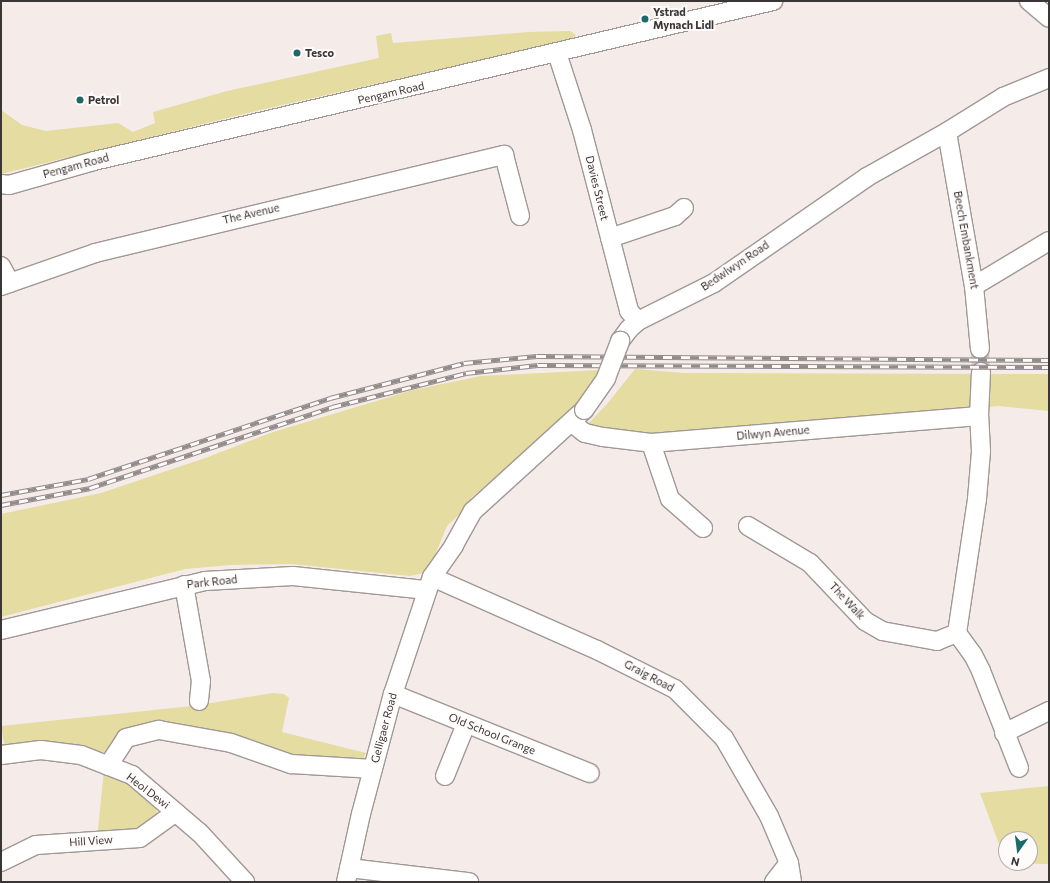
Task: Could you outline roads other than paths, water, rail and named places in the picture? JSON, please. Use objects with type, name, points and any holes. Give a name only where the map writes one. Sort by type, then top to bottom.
[{"type":"street","name":"Pengam Road","points":[[4,186],[94,161],[773,1]]},
{"type":"street","points":[[1029,1],[1049,18]]},
{"type":"street","name":"Davies Street","points":[[557,53],[582,130],[629,311],[638,321]]},
{"type":"street","name":"Bedwlwyn Road","points":[[429,584],[454,545],[473,511],[572,423],[584,410],[606,378],[620,341],[629,329],[638,321],[714,283],[867,177],[947,132],[1003,97],[1049,78]]},
{"type":"street","name":"Beech Embankment","points":[[947,132],[974,286],[980,349]]},
{"type":"street","name":"The Avenue","points":[[5,284],[124,245],[504,155],[520,216]]},
{"type":"street","points":[[610,238],[675,216],[684,208]]},
{"type":"street","points":[[974,286],[1049,241]]},
{"type":"street","points":[[1,266],[5,284]]},
{"type":"street","points":[[981,372],[979,416],[981,451],[977,499],[957,633],[974,655],[1004,733],[1020,768]]},
{"type":"street","name":"Dilwyn Avenue","points":[[572,423],[585,433],[603,437],[651,443],[979,416]]},
{"type":"street","points":[[651,443],[670,499],[703,528]]},
{"type":"street","name":"The Walk","points":[[748,526],[810,563],[865,621],[882,631],[937,641],[957,633]]},
{"type":"street","name":"Park Road","points":[[1,630],[205,581],[293,576],[429,584]]},
{"type":"street","name":"Gelligaer Road","points":[[348,875],[373,769],[393,694],[429,584]]},
{"type":"street","name":"Graig Road","points":[[429,584],[582,643],[675,689],[724,738],[770,816],[789,863],[792,882]]},
{"type":"street","points":[[184,585],[201,681],[199,701]]},
{"type":"street","name":"Old School Grange","points":[[393,694],[590,773]]},
{"type":"street","points":[[1004,733],[1049,711]]},
{"type":"street","points":[[445,776],[466,724]]},
{"type":"street","points":[[108,766],[126,738],[159,730],[231,743],[291,764],[373,769]]},
{"type":"street","name":"Heol Dewi","points":[[1,755],[41,750],[81,755],[132,776],[200,833],[245,882]]},
{"type":"street","name":"Hill View","points":[[1,862],[36,845],[140,838],[176,812]]},
{"type":"street","points":[[774,882],[789,863]]},
{"type":"street","points":[[348,875],[469,882]]},
{"type":"tunnel","points":[[980,349],[981,372]]},
{"type":"railway","points":[[1,495],[88,479],[330,398],[464,363],[537,356],[1049,360]]},
{"type":"railway","points":[[1,505],[90,488],[332,407],[466,373],[538,365],[1049,367]]},
{"type":"place","name":"Ystrad Mynach Lidl","points":[[645,19]]},
{"type":"place","name":"Tesco","points":[[297,53]]},
{"type":"place","name":"Petrol","points":[[80,100]]}]
